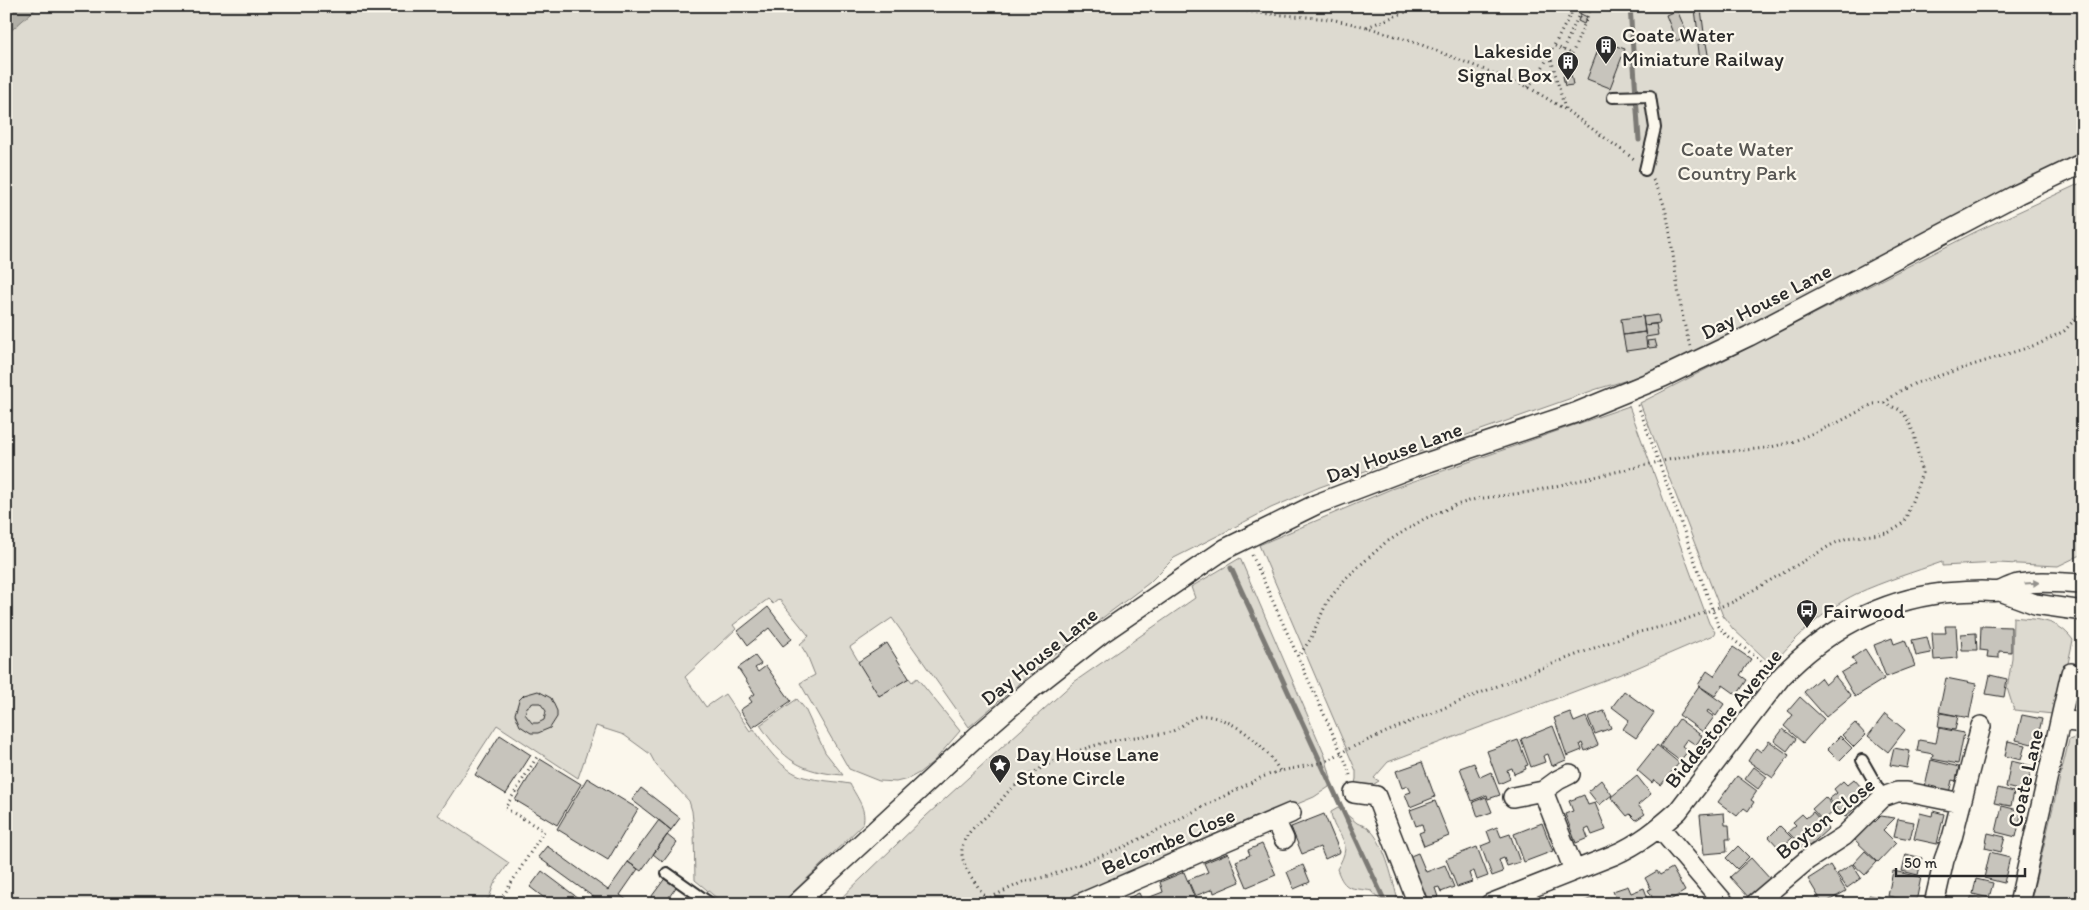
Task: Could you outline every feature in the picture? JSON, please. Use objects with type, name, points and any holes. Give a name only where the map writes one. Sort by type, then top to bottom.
[{"type":"street","name":"Day House Lane","points":[[796,904],[976,737],[1066,661],[1162,590],[1225,548],[1317,504],[1633,391],[1695,362],[2018,194],[2083,163]]},
{"type":"street","name":"Biddestone Avenue","points":[[2000,591],[2009,586],[2030,583],[2083,584]]},
{"type":"street","name":"Biddestone Avenue","points":[[1490,904],[1630,848],[1660,828],[1678,811],[1781,677],[1798,658],[1817,643],[1872,611],[1928,595],[2000,591],[2035,604],[2083,611]]},
{"type":"street","name":"Coate Lane","points":[[2019,904],[2071,673]]},
{"type":"street","name":"Coate Lane","points":[[2061,720],[2083,723]]},
{"type":"street","points":[[1934,904],[1944,860],[1952,838],[1981,726]]},
{"type":"street","points":[[1513,797],[1543,791],[1570,774]]},
{"type":"street","points":[[1352,788],[1379,792],[1418,904]]},
{"type":"street","points":[[1543,791],[1574,870]]},
{"type":"street","name":"Boyton Close","points":[[1755,904],[1807,860],[1844,836],[1883,796],[1897,792],[1907,792],[1961,803]]},
{"type":"street","name":"Belcombe Close","points":[[1079,904],[1283,817],[1284,839]]},
{"type":"street","points":[[1660,828],[1725,904]]},
{"type":"lane","points":[[1613,97],[1636,98],[1650,96],[1655,128],[1645,170]]},
{"type":"lane","points":[[1862,760],[1883,796]]},
{"type":"lane","points":[[668,873],[711,904]]},
{"type":"path","points":[[1207,6],[1241,12],[1330,20],[1367,27],[1422,44],[1528,87],[1566,110],[1619,147],[1645,170],[1660,191],[1666,212],[1680,302],[1695,362]]},
{"type":"path","points":[[1367,27],[1421,6]]},
{"type":"path","points":[[1564,6],[1570,14]]},
{"type":"path","points":[[1528,87],[1539,74],[1575,6]]},
{"type":"path","points":[[1555,46],[1563,50],[1573,54],[1591,8],[1587,7],[1576,22],[1563,50]]},
{"type":"path","points":[[1576,22],[1584,26]]},
{"type":"path","points":[[1550,54],[1566,110]]},
{"type":"path","points":[[1884,403],[1900,391],[1916,384],[2045,342],[2064,331],[2083,311]]},
{"type":"path","points":[[1633,391],[1712,610],[1723,632],[1781,677]]},
{"type":"path","points":[[977,904],[1023,882],[1049,876],[1124,847],[1241,786],[1282,771],[1329,761],[1400,726],[1590,649],[1631,634],[1673,624],[1733,602],[1833,544],[1847,538],[1888,533],[1900,526],[1906,518],[1922,473],[1917,444],[1908,418],[1900,410],[1884,403],[1873,404],[1837,423],[1792,442],[1767,448],[1701,454],[1658,462],[1530,492],[1476,499],[1456,505],[1424,519],[1385,543],[1346,578],[1326,602],[1310,640],[1298,657]]},
{"type":"path","points":[[1245,538],[1342,753],[1350,774],[1352,788]]},
{"type":"path","points":[[986,899],[963,859],[962,850],[965,839],[1008,792],[1027,777],[1062,756],[1115,740],[1169,732],[1186,721],[1204,715],[1231,724],[1251,738],[1268,752],[1282,771]]},
{"type":"path","points":[[498,904],[499,899],[544,831],[505,808],[537,757]]},
{"type":"path","points":[[452,904],[499,899]]},
{"type":"green space","name":"Coate Water Country Park","points":[[6,6],[2083,6],[2083,154],[1675,366],[1597,389],[1320,487],[1271,508],[1174,558],[1149,583],[1049,658],[969,727],[892,618],[850,647],[879,696],[909,678],[912,682],[917,678],[960,731],[934,761],[908,779],[896,782],[879,781],[849,769],[800,683],[815,675],[807,655],[800,644],[809,636],[779,599],[773,604],[768,599],[733,625],[736,629],[685,677],[706,707],[725,694],[750,731],[754,729],[775,758],[796,774],[850,784],[864,813],[863,824],[781,904],[724,904],[695,880],[694,831],[689,801],[656,765],[650,754],[624,735],[596,726],[578,778],[497,725],[438,815],[509,863],[494,884],[487,904],[6,904]]},
{"type":"green space","points":[[2083,182],[2083,554],[2058,566],[1998,563],[1942,566],[1942,562],[1899,577],[1844,600],[1800,635],[1772,665],[1733,629],[1723,616],[1640,403],[1975,232]]},
{"type":"green space","points":[[1629,406],[1709,623],[1715,632],[1713,635],[1634,669],[1388,762],[1374,778],[1379,781],[1371,786],[1354,787],[1356,771],[1259,545],[1391,489]]},
{"type":"green space","points":[[1240,558],[1325,756],[1331,778],[1329,787],[1314,797],[1059,904],[835,904],[926,816],[1074,682],[1195,598],[1191,587]]},
{"type":"green space","points":[[2013,617],[2046,621],[2060,628],[2073,640],[2067,668],[2053,714],[2014,710],[2007,688],[2012,659]]},
{"type":"green space","points":[[2083,657],[2083,708],[2076,702]]},
{"type":"green space","points":[[797,699],[805,709],[825,752],[843,775],[815,771],[794,762],[777,747],[760,725]]},
{"type":"green space","points":[[2083,735],[2083,904],[2030,904],[2069,740]]},
{"type":"green space","points":[[1338,808],[1357,823],[1368,828],[1379,841],[1387,860],[1397,897],[1393,904],[1379,899],[1372,891],[1350,887],[1343,882],[1337,869],[1343,858],[1344,844],[1333,821],[1331,812]]},
{"type":"shaded area","points":[[6,6],[39,6],[6,35]]},
{"type":"building","points":[[1695,9],[1701,9],[1704,33],[1698,34]]},
{"type":"building","points":[[1677,10],[1688,36],[1676,41],[1666,15]]},
{"type":"building","points":[[1581,14],[1587,17],[1584,24],[1578,21]]},
{"type":"building","points":[[1706,43],[1709,60],[1700,61],[1698,44]]},
{"type":"building","name":"Coate Water Miniature Railway","points":[[1600,45],[1614,50],[1616,46],[1625,49],[1610,88],[1587,79]]},
{"type":"building","name":"Lakeside Signal Box","points":[[1571,74],[1573,85],[1565,86],[1563,76]]},
{"type":"building","points":[[1658,315],[1660,323],[1644,325],[1643,317]]},
{"type":"building","points":[[1643,316],[1645,332],[1623,335],[1621,319]]},
{"type":"building","points":[[1656,324],[1658,335],[1646,337],[1644,325]]},
{"type":"building","points":[[1645,332],[1647,348],[1626,351],[1623,335]]},
{"type":"building","points":[[1655,340],[1657,347],[1649,348],[1647,341]]},
{"type":"building","points":[[768,607],[792,639],[783,646],[769,628],[748,645],[738,631]]},
{"type":"building","points":[[1945,626],[1956,626],[1958,658],[1934,660],[1932,633],[1946,633]]},
{"type":"building","points":[[1981,626],[2011,627],[2011,652],[1999,651],[1999,658],[1987,657],[1988,651],[1980,650]]},
{"type":"building","points":[[1976,633],[1977,650],[1962,650],[1961,634]]},
{"type":"building","points":[[1927,637],[1931,653],[1916,656],[1912,640]]},
{"type":"building","points":[[1892,638],[1894,644],[1905,640],[1915,666],[1886,677],[1874,645]]},
{"type":"building","points":[[887,643],[909,678],[879,696],[858,662]]},
{"type":"building","points":[[1733,647],[1751,659],[1740,675],[1747,680],[1737,695],[1723,685],[1715,696],[1698,685],[1707,671],[1714,676]]},
{"type":"building","points":[[1865,649],[1884,679],[1855,697],[1841,673],[1856,664],[1852,658]]},
{"type":"building","points":[[755,656],[761,664],[755,668],[758,672],[766,666],[791,701],[752,728],[740,710],[752,702],[749,698],[755,694],[738,668]]},
{"type":"building","points":[[1990,675],[2007,679],[2004,697],[1986,694]]},
{"type":"building","points":[[1835,676],[1851,696],[1826,717],[1804,692],[1820,678],[1825,685]]},
{"type":"building","points":[[1946,678],[1976,684],[1969,718],[1939,712]]},
{"type":"building","points":[[1699,686],[1724,704],[1716,716],[1708,710],[1707,712],[1714,717],[1703,732],[1679,715]]},
{"type":"building","points":[[538,691],[551,698],[557,711],[557,717],[550,728],[538,733],[531,733],[520,726],[515,714],[519,700],[524,695]],"holes":[[[533,703],[540,703],[546,711],[544,720],[532,723],[525,714],[527,707]]]},
{"type":"building","points":[[1624,691],[1654,713],[1636,738],[1623,729],[1629,720],[1612,707]]},
{"type":"building","points":[[1800,697],[1824,719],[1803,743],[1784,726],[1793,715],[1788,711]]},
{"type":"building","points":[[1604,711],[1611,728],[1595,734],[1588,717]]},
{"type":"building","points":[[1570,712],[1574,722],[1586,717],[1598,745],[1585,751],[1582,743],[1580,744],[1582,750],[1567,756],[1554,718]]},
{"type":"building","points":[[1940,713],[1958,716],[1955,730],[1938,727]]},
{"type":"building","points":[[1885,714],[1905,730],[1888,752],[1868,736]]},
{"type":"building","points":[[2022,715],[2042,719],[2036,745],[2016,740]]},
{"type":"building","points":[[1679,719],[1702,736],[1696,745],[1687,739],[1682,746],[1688,751],[1680,761],[1660,746]]},
{"type":"building","points":[[1855,723],[1866,735],[1854,747],[1842,735]]},
{"type":"building","points":[[1553,726],[1566,760],[1552,766],[1548,754],[1543,756],[1545,762],[1531,767],[1521,739]]},
{"type":"building","points":[[1939,728],[1964,733],[1958,764],[1932,759],[1933,754],[1917,751],[1919,740],[1936,743]]},
{"type":"building","points":[[1783,729],[1796,739],[1787,751],[1774,741]]},
{"type":"building","points":[[500,735],[531,755],[506,794],[475,775]]},
{"type":"building","points":[[1840,736],[1852,748],[1839,761],[1827,749]]},
{"type":"building","points":[[1518,740],[1528,765],[1525,766],[1526,769],[1514,774],[1512,768],[1507,770],[1510,779],[1499,784],[1487,751]]},
{"type":"building","points":[[1769,741],[1789,755],[1773,778],[1748,761],[1756,748],[1761,752]]},
{"type":"building","points":[[2008,741],[2025,745],[2021,760],[2005,756]]},
{"type":"building","points":[[1657,745],[1679,763],[1661,785],[1654,780],[1652,783],[1637,770]]},
{"type":"building","points":[[1894,748],[1910,751],[1907,768],[1890,765]]},
{"type":"building","points":[[540,759],[581,784],[557,825],[515,800]]},
{"type":"building","points":[[1931,760],[1959,767],[1956,781],[1952,780],[1949,793],[1925,787]]},
{"type":"building","points":[[2011,761],[2032,766],[2026,792],[2006,787]]},
{"type":"building","points":[[1422,762],[1435,797],[1410,807],[1405,794],[1411,792],[1408,786],[1402,788],[1396,771]]},
{"type":"building","points":[[1474,763],[1480,777],[1491,772],[1500,795],[1488,799],[1487,795],[1472,801],[1460,768]]},
{"type":"building","points":[[1754,767],[1767,777],[1758,789],[1745,779]]},
{"type":"building","points":[[1637,776],[1651,794],[1638,805],[1645,814],[1636,820],[1630,814],[1627,816],[1611,797]]},
{"type":"building","points":[[1737,776],[1757,791],[1751,800],[1754,802],[1748,811],[1744,808],[1737,816],[1718,802]]},
{"type":"building","points":[[587,778],[638,809],[608,860],[557,829]]},
{"type":"building","points":[[1854,779],[1869,796],[1845,817],[1829,799],[1837,793],[1834,789],[1843,781],[1847,785]]},
{"type":"building","points":[[1601,780],[1612,795],[1599,805],[1588,791]]},
{"type":"building","points":[[641,788],[680,818],[671,830],[632,800]]},
{"type":"building","points":[[1998,788],[2014,792],[2011,806],[1994,803]]},
{"type":"building","points":[[1584,795],[1588,805],[1595,803],[1606,830],[1592,835],[1589,828],[1585,830],[1588,838],[1576,843],[1565,814],[1573,811],[1569,801]]},
{"type":"building","points":[[1486,797],[1492,812],[1478,817],[1473,802]]},
{"type":"building","points":[[1825,797],[1836,809],[1823,821],[1812,809]]},
{"type":"building","points":[[1435,801],[1449,836],[1424,846],[1419,833],[1424,831],[1422,824],[1416,826],[1410,810]]},
{"type":"building","points":[[2002,806],[2022,811],[2016,837],[1996,832]]},
{"type":"building","points":[[1933,811],[1944,814],[1937,844],[1914,839],[1920,813],[1932,816]]},
{"type":"building","points":[[1813,812],[1828,829],[1805,850],[1788,832],[1796,825],[1793,822],[1802,814],[1806,818]]},
{"type":"building","points":[[1724,813],[1725,825],[1729,825],[1730,839],[1726,839],[1727,852],[1704,854],[1700,815]]},
{"type":"building","points":[[1324,814],[1340,852],[1325,859],[1320,847],[1302,854],[1291,827]]},
{"type":"building","points":[[1881,816],[1895,818],[1883,830],[1896,843],[1878,862],[1854,839],[1873,820],[1875,822]]},
{"type":"building","points":[[1898,819],[1914,822],[1910,839],[1894,836]]},
{"type":"building","points":[[659,820],[671,830],[641,871],[628,862]]},
{"type":"building","points":[[1542,823],[1553,851],[1524,862],[1514,834]]},
{"type":"building","points":[[1780,826],[1792,838],[1780,849],[1769,837]]},
{"type":"building","points":[[1497,827],[1501,837],[1510,834],[1520,862],[1507,866],[1504,858],[1499,860],[1503,872],[1492,876],[1481,846],[1491,842],[1487,831]]},
{"type":"building","points":[[1988,833],[2005,837],[2001,852],[1985,848]]},
{"type":"building","points":[[667,835],[677,843],[663,862],[653,854]]},
{"type":"building","points":[[1262,844],[1276,875],[1247,887],[1236,861],[1250,855],[1248,850]]},
{"type":"building","points":[[547,846],[608,890],[628,862],[638,869],[620,895],[632,904],[603,904],[538,857]]},
{"type":"building","points":[[1738,846],[1749,857],[1737,869],[1726,858]]},
{"type":"building","points":[[1477,847],[1488,876],[1477,880],[1474,871],[1469,873],[1472,882],[1457,887],[1446,859]]},
{"type":"building","points":[[1865,851],[1877,862],[1865,875],[1853,864]]},
{"type":"building","points":[[1990,852],[2010,857],[2004,883],[1984,878]]},
{"type":"building","points":[[1228,853],[1240,882],[1214,893],[1213,889],[1195,896],[1188,880],[1208,872],[1204,863]]},
{"type":"building","points":[[1418,853],[1426,872],[1445,865],[1454,887],[1441,892],[1439,887],[1435,888],[1438,897],[1426,902],[1408,857]]},
{"type":"building","points":[[1906,854],[1922,858],[1918,875],[1902,871]]},
{"type":"building","points":[[1751,858],[1772,881],[1751,900],[1730,877]]},
{"type":"building","points":[[1852,864],[1861,878],[1847,888],[1837,874]]},
{"type":"building","points":[[1303,865],[1310,882],[1294,889],[1287,872]]},
{"type":"building","points":[[1830,865],[1846,891],[1823,904],[1808,879]]},
{"type":"building","points":[[1672,868],[1685,891],[1664,904],[1656,904],[1648,890],[1651,889],[1645,878],[1657,871],[1660,875]]},
{"type":"building","points":[[542,871],[586,904],[552,904],[530,887]]},
{"type":"building","points":[[1893,871],[1921,877],[1916,902],[1888,896]]},
{"type":"building","points":[[1184,872],[1196,901],[1190,904],[1146,904],[1145,899],[1163,892],[1160,882]]},
{"type":"building","points":[[666,877],[677,886],[664,904],[646,904]]},
{"type":"building","points":[[1976,879],[1993,883],[1989,898],[1973,894]]},
{"type":"building","points":[[1628,886],[1631,893],[1644,888],[1650,904],[1618,904],[1613,891]]},
{"type":"building","points":[[1139,893],[1144,904],[1115,904]]},
{"type":"building","points":[[1869,895],[1885,898],[1884,904],[1867,904]]},
{"type":"building","points":[[1595,897],[1598,904],[1580,904],[1580,903]]},
{"type":"building","points":[[1971,897],[1988,900],[1987,904],[1970,904]]},
{"type":"waterway","points":[[1630,6],[1639,140]]},
{"type":"waterway","points":[[1231,568],[1386,904]]},
{"type":"place","name":"Coate Water Miniature Railway","points":[[1606,65]]},
{"type":"place","name":"Lakeside Signal Box","points":[[1568,81]]},
{"type":"place","name":"Fairwood","points":[[1807,629]]},
{"type":"place","name":"Day House Lane Stone Circle","points":[[1000,784]]}]
